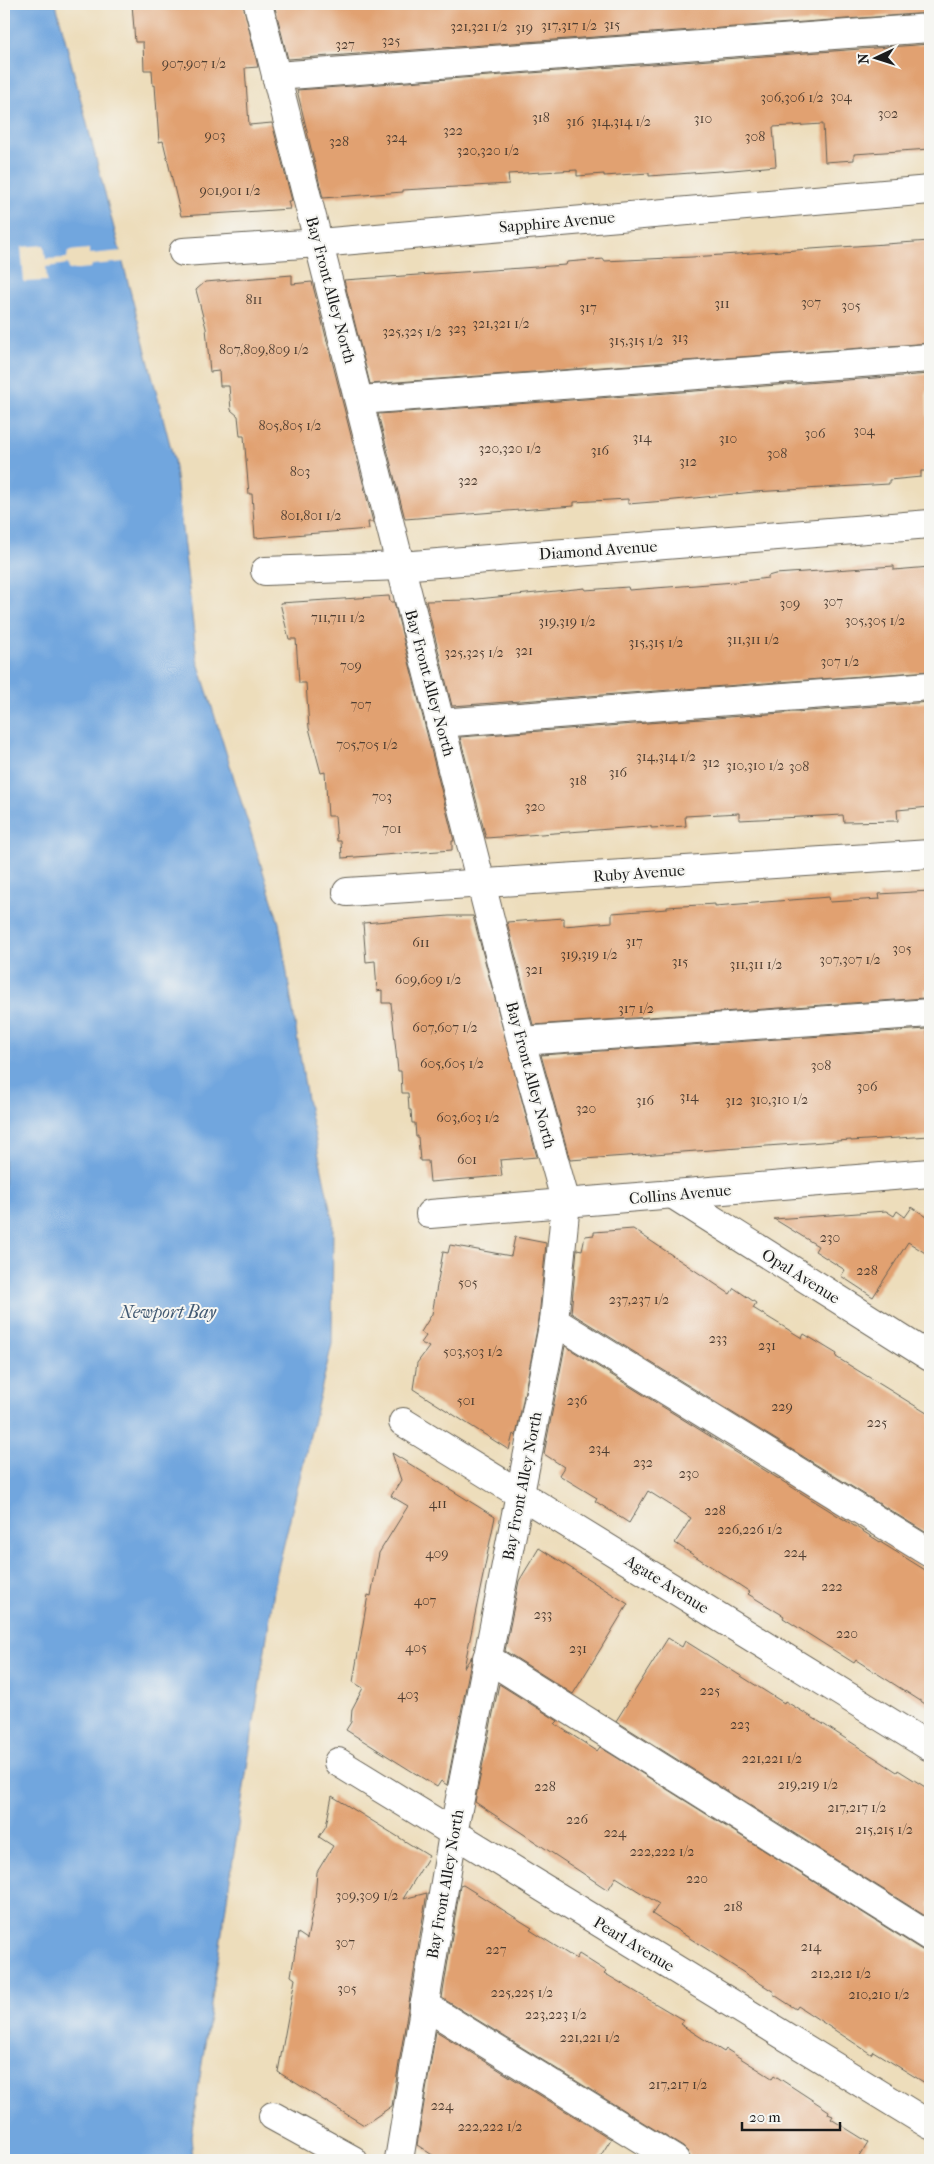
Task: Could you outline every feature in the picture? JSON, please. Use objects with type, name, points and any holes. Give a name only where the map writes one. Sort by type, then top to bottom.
[{"type":"street","name":"Bay Front Alley North","points":[[258,4],[360,400],[400,566],[521,1041],[566,1203],[554,1321],[453,1834],[399,2160]]},
{"type":"street","points":[[276,76],[930,28]]},
{"type":"street","name":"Sapphire Avenue","points":[[183,252],[319,243],[930,190]]},
{"type":"street","points":[[360,400],[930,358]]},
{"type":"street","name":"Diamond Avenue","points":[[265,571],[400,566],[930,524]]},
{"type":"street","points":[[440,723],[930,686]]},
{"type":"street","name":"Ruby Avenue","points":[[347,892],[930,854]]},
{"type":"street","points":[[521,1041],[930,1012]]},
{"type":"street","name":"Collins Avenue","points":[[430,1214],[930,1174]]},
{"type":"street","name":"Opal Avenue","points":[[672,1194],[930,1357]]},
{"type":"street","points":[[554,1321],[930,1553]]},
{"type":"street","name":"Agate Avenue","points":[[403,1422],[930,1747]]},
{"type":"street","points":[[487,1658],[930,1937]]},
{"type":"street","name":"Pearl Avenue","points":[[338,1762],[930,2125]]},
{"type":"street","points":[[424,2004],[675,2160]]},
{"type":"street","points":[[273,2116],[353,2160]]},
{"type":"water","name":"Newport Bay","points":[[4,4],[56,4],[174,460],[197,659],[279,923],[307,1099],[333,1222],[332,1344],[276,1577],[191,2136],[193,2160],[4,2160]]},
{"type":"pier","points":[[44,245],[46,259],[67,258],[68,251],[89,249],[90,254],[122,251],[125,262],[92,265],[91,268],[69,270],[68,264],[46,267],[47,281],[24,282],[21,247]]},
{"type":"building","points":[[132,4],[243,4],[258,67],[245,68],[249,125],[272,123],[292,201],[288,201],[290,209],[181,216],[163,141],[159,142],[155,85],[153,86],[152,70],[144,70],[143,42],[135,42]]},
{"type":"building","points":[[274,4],[930,4],[930,13],[288,59]]},
{"type":"building","points":[[930,44],[930,149],[854,154],[854,160],[825,162],[823,124],[773,127],[776,166],[733,170],[649,176],[649,173],[577,176],[577,170],[508,174],[509,184],[403,190],[403,192],[323,198],[297,90]]},
{"type":"building","points":[[930,241],[930,343],[370,384],[344,280],[566,265],[567,262],[604,259],[604,261],[692,257]]},
{"type":"building","points":[[292,275],[292,284],[312,282],[373,522],[368,522],[369,529],[255,538],[252,494],[249,494],[244,436],[240,436],[238,416],[231,410],[229,386],[220,386],[219,371],[210,372],[206,328],[196,290],[205,282]]},
{"type":"building","points":[[930,374],[930,391],[926,391],[930,471],[921,471],[921,477],[889,480],[889,484],[754,492],[628,504],[628,499],[574,502],[574,506],[405,519],[378,414]]},
{"type":"building","points":[[894,566],[894,570],[930,567],[930,671],[452,706],[426,601],[468,600],[585,588],[585,590],[628,587],[629,590],[735,582],[768,578],[768,576],[775,574]]},
{"type":"building","points":[[389,596],[390,602],[394,602],[454,841],[452,841],[452,850],[342,858],[341,841],[337,841],[335,816],[328,816],[325,772],[321,773],[309,728],[306,683],[299,683],[296,639],[289,639],[280,603]]},
{"type":"building","points":[[930,702],[930,807],[897,810],[898,821],[844,822],[843,815],[739,820],[739,813],[685,816],[686,826],[651,828],[651,826],[486,838],[460,737]]},
{"type":"building","points":[[930,891],[930,989],[925,989],[925,998],[533,1025],[507,922],[564,918],[564,926],[612,922],[612,913],[667,909],[667,907],[715,904],[715,906],[829,897],[830,902],[880,899],[879,894]]},
{"type":"building","points":[[449,916],[473,916],[537,1157],[500,1160],[502,1176],[430,1182],[428,1161],[420,1161],[418,1137],[416,1137],[415,1123],[412,1123],[411,1110],[409,1110],[408,1093],[402,1093],[401,1071],[398,1071],[391,1003],[382,1003],[382,990],[377,991],[375,961],[366,962],[363,923]]},
{"type":"building","points":[[927,1029],[930,1077],[930,1136],[570,1160],[541,1055]]},
{"type":"building","points":[[912,1207],[930,1219],[930,1256],[908,1242],[873,1297],[841,1276],[845,1270],[815,1251],[818,1246],[774,1219],[886,1211],[894,1216],[897,1211],[905,1217]]},
{"type":"building","points":[[633,1229],[730,1294],[734,1288],[756,1303],[753,1308],[802,1338],[804,1334],[837,1354],[836,1357],[930,1415],[930,1535],[571,1313],[577,1249],[582,1250],[585,1236],[594,1235],[594,1232]]},
{"type":"building","points":[[515,1237],[546,1243],[539,1319],[516,1436],[513,1434],[509,1450],[413,1389],[417,1363],[429,1347],[421,1343],[426,1336],[421,1332],[432,1314],[443,1252],[448,1253],[450,1245],[511,1256]]},
{"type":"building","points":[[565,1346],[930,1573],[930,1707],[856,1660],[854,1663],[783,1618],[784,1616],[748,1594],[750,1592],[675,1543],[691,1518],[648,1491],[629,1523],[595,1501],[597,1498],[559,1475],[564,1467],[544,1454]]},
{"type":"building","points":[[392,1453],[495,1517],[464,1668],[472,1656],[447,1785],[441,1781],[437,1787],[346,1730],[351,1722],[352,1709],[363,1688],[353,1682],[368,1595],[371,1596],[379,1553],[408,1506],[391,1496],[401,1480]]},
{"type":"building","points":[[539,1548],[628,1604],[573,1694],[505,1651],[519,1581]]},
{"type":"building","points":[[668,1638],[682,1647],[685,1641],[784,1703],[785,1701],[823,1724],[897,1772],[898,1770],[930,1790],[930,1919],[616,1721]]},
{"type":"building","points":[[499,1684],[558,1721],[555,1724],[597,1751],[600,1747],[922,1950],[930,1952],[930,2086],[873,2051],[871,2054],[798,2006],[796,2009],[773,1994],[774,1992],[652,1914],[659,1904],[616,1877],[608,1890],[475,1802]]},
{"type":"building","points":[[332,1796],[429,1856],[403,1899],[427,1893],[392,2106],[364,2125],[278,2072],[295,1979],[291,1976],[298,1933],[307,1939],[315,1899],[317,1872],[333,1846],[319,1837],[326,1826]]},
{"type":"building","points":[[463,1885],[532,1928],[530,1930],[576,1959],[579,1954],[606,1971],[604,1973],[683,2020],[680,2024],[724,2052],[726,2049],[772,2078],[774,2075],[829,2111],[828,2114],[833,2116],[831,2119],[868,2142],[857,2160],[691,2160],[688,2152],[683,2147],[442,1998],[460,1886]]},
{"type":"building","points":[[436,2031],[611,2139],[598,2160],[440,2160],[417,2145]]}]
